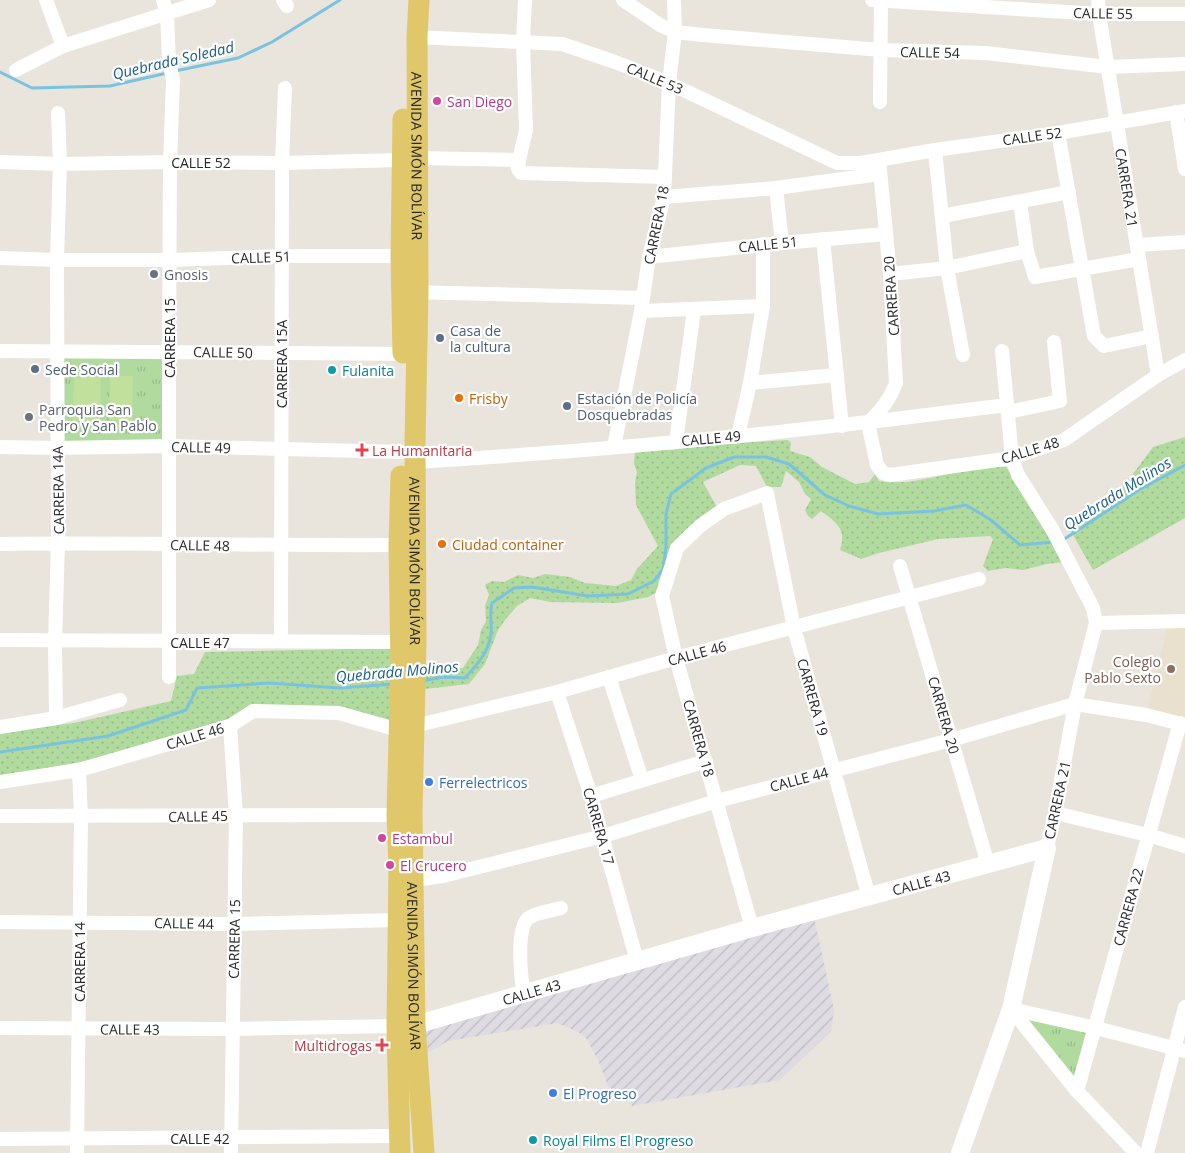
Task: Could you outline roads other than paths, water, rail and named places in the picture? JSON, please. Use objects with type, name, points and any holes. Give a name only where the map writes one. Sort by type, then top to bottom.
[{"type":"main road","name":"AVENIDA SIMÓN BOLÍVAR","points":[[406,0],[410,292],[408,665],[406,728],[397,814],[398,920],[412,1015],[406,1025],[424,1153]]},
{"type":"main road","name":"AVENIDA SIMÓN BOLÍVAR","points":[[410,292],[401,256],[419,0]]},
{"type":"main road","name":"AVENIDA SIMÓN BOLÍVAR","points":[[408,665],[400,642],[399,545],[409,457]]},
{"type":"main road","name":"AVENIDA SIMÓN BOLÍVAR","points":[[400,1145],[414,880],[412,812],[406,728]]},
{"type":"street","points":[[46,0],[63,46]]},
{"type":"street","name":"CARRERA 15","points":[[163,0],[167,14],[169,62],[173,80],[170,162],[169,677]]},
{"type":"street","points":[[16,70],[63,46],[209,0]]},
{"type":"street","points":[[520,166],[526,130],[523,41],[525,0]]},
{"type":"street","points":[[623,0],[660,25],[675,32]]},
{"type":"street","name":"CARRERA 18","points":[[614,447],[650,256],[664,197],[669,83],[675,32],[674,0]]},
{"type":"street","name":"CALLE 55","points":[[872,0],[1099,14],[1185,14]]},
{"type":"street","points":[[880,102],[881,0]]},
{"type":"street","name":"CARRERA 21","points":[[1098,0],[1116,122],[1158,375]]},
{"type":"street","name":"CALLE 54","points":[[675,32],[881,50],[986,53],[1108,67],[1185,64]]},
{"type":"street","name":"CALLE 53","points":[[417,37],[562,44],[669,83],[838,163],[861,163],[879,160]]},
{"type":"street","name":"CARRERA 15A","points":[[281,641],[280,353],[282,163],[285,88]]},
{"type":"street","points":[[1181,112],[1185,169]]},
{"type":"street","name":"CALLE 52","points":[[879,160],[1181,112]]},
{"type":"street","name":"CARRERA 14A","points":[[56,718],[55,642],[58,543],[57,260],[60,164],[58,113]]},
{"type":"street","points":[[1058,133],[1094,336],[1104,346],[1152,336]]},
{"type":"street","points":[[935,150],[947,268],[963,355]]},
{"type":"street","name":"CALLE 52","points":[[0,162],[60,164],[170,162],[282,163],[409,159],[665,177]]},
{"type":"street","name":"CARRERA 20","points":[[868,423],[884,408],[892,395],[896,383],[890,274],[879,160]]},
{"type":"street","points":[[664,197],[776,188],[880,174]]},
{"type":"street","points":[[776,188],[782,243]]},
{"type":"street","points":[[942,216],[1069,192]]},
{"type":"street","points":[[1020,202],[1027,250],[1035,277],[1081,269],[1138,252],[1185,242]]},
{"type":"street","name":"CALLE 51","points":[[650,256],[886,234]]},
{"type":"street","points":[[823,239],[842,426]]},
{"type":"street","points":[[738,436],[750,383],[763,306],[763,244]]},
{"type":"street","points":[[890,274],[947,268],[1027,250]]},
{"type":"street","name":"CALLE 51","points":[[0,258],[170,260],[281,256],[401,256]]},
{"type":"street","points":[[410,292],[641,304],[694,310],[763,306]]},
{"type":"street","points":[[676,442],[694,310]]},
{"type":"street","name":"CALLE 49","points":[[0,447],[169,446],[281,449],[409,457],[614,447],[842,426],[1060,401],[1054,342]]},
{"type":"street","name":"CALLE 50","points":[[0,351],[409,354]]},
{"type":"street","points":[[1002,352],[1012,458],[1018,475],[1052,530],[1093,608],[1096,623],[1185,621]]},
{"type":"street","name":"CALLE 48","points":[[868,423],[877,465],[883,473],[890,475],[1012,458],[1064,440],[1158,375],[1185,360]]},
{"type":"street","points":[[750,383],[837,375]]},
{"type":"street","name":"CARRERA 18","points":[[752,928],[676,658],[662,596],[677,548],[700,526],[724,509],[767,494]]},
{"type":"street","name":"CARRERA 19","points":[[767,494],[794,628],[869,897]]},
{"type":"street","name":"CALLE 48","points":[[0,544],[399,545]]},
{"type":"street","name":"CARRERA 20","points":[[900,566],[988,864]]},
{"type":"street","name":"CALLE 46","points":[[0,782],[79,770],[230,726],[253,711],[339,713],[406,728],[557,692],[676,658],[979,579]]},
{"type":"street","name":"CARRERA 21","points":[[960,1153],[1011,1009],[1055,813],[1075,704],[1096,623]]},
{"type":"street","name":"CALLE 47","points":[[0,640],[55,642],[400,642]]},
{"type":"street","points":[[609,677],[642,780]]},
{"type":"street","name":"CARRERA 17","points":[[557,692],[591,796],[637,961]]},
{"type":"street","points":[[0,726],[56,718],[120,700]]},
{"type":"street","name":"CALLE 44","points":[[414,880],[443,876],[602,836],[717,801],[950,740],[1075,704],[1146,715],[1182,724]]},
{"type":"street","name":"CARRERA 22","points":[[1077,1091],[1148,835],[1182,724]]},
{"type":"street","name":"CARRERA 15","points":[[230,726],[236,816],[231,1153]]},
{"type":"street","points":[[591,796],[706,761]]},
{"type":"street","name":"CARRERA 14","points":[[77,1146],[81,817],[79,770]]},
{"type":"street","points":[[1055,813],[1148,835],[1185,846]]},
{"type":"street","name":"CALLE 45","points":[[0,816],[397,814]]},
{"type":"street","name":"CALLE 43","points":[[0,1028],[233,1029],[406,1025],[524,994],[752,928],[1047,848]]},
{"type":"street","points":[[524,994],[519,959],[524,923],[528,917],[561,908]]},
{"type":"street","name":"CALLE 44","points":[[0,922],[234,924],[398,920]]},
{"type":"street","points":[[1147,1153],[1180,1050],[1185,1007]]},
{"type":"street","points":[[1011,1009],[1096,1028],[1180,1050]]},
{"type":"street","points":[[1011,1009],[1077,1091],[1136,1153]]},
{"type":"street","name":"CALLE 42","points":[[0,1139],[77,1146],[232,1138],[400,1145]]},
{"type":"waterway","name":"Quebrada Soledad","points":[[175,71],[238,58],[272,42],[340,0]]},
{"type":"waterway","name":"Quebrada Soledad","points":[[0,72],[32,88],[110,86],[167,73]]},
{"type":"waterway","name":"Quebrada Molinos","points":[[422,681],[443,677],[465,678],[478,664],[488,647],[491,634],[492,603],[514,588],[532,587],[588,596],[628,594],[654,581],[663,569],[666,548],[666,514],[671,494],[706,468],[734,457],[766,457],[789,464],[825,495],[849,506],[878,514],[934,511],[966,505],[991,520],[1020,545],[1054,542]]},
{"type":"waterway","name":"Quebrada Molinos","points":[[1063,540],[1139,490],[1185,465]]},
{"type":"waterway","name":"Quebrada Molinos","points":[[0,752],[108,736],[186,710],[197,688],[269,683],[339,688],[393,684]]},
{"type":"place","name":"San Diego","points":[[437,101]]},
{"type":"place","name":"Gnosis","points":[[154,274]]},
{"type":"place","name":"Casa de la cultura","points":[[440,338]]},
{"type":"place","name":"Sede Social","points":[[35,369]]},
{"type":"place","name":"Fulanita","points":[[332,370]]},
{"type":"place","name":"Frisby","points":[[459,398]]},
{"type":"place","name":"Estación de Policía Dosquebradas","points":[[567,406]]},
{"type":"place","name":"Parroquia San Pedro y San Pablo","points":[[29,417]]},
{"type":"place","name":"La Humanitaria","points":[[362,450]]},
{"type":"place","name":"Ciudad container","points":[[442,544]]},
{"type":"place","name":"Colegio Pablo Sexto","points":[[1171,669]]},
{"type":"place","name":"Ferrelectricos","points":[[429,782]]},
{"type":"place","name":"Estambul","points":[[382,838]]},
{"type":"place","name":"El Crucero","points":[[390,865]]},
{"type":"place","name":"Multidrogas","points":[[382,1045]]},
{"type":"place","name":"El Progreso","points":[[553,1093]]},
{"type":"place","name":"Royal Films El Progreso","points":[[533,1140]]}]
